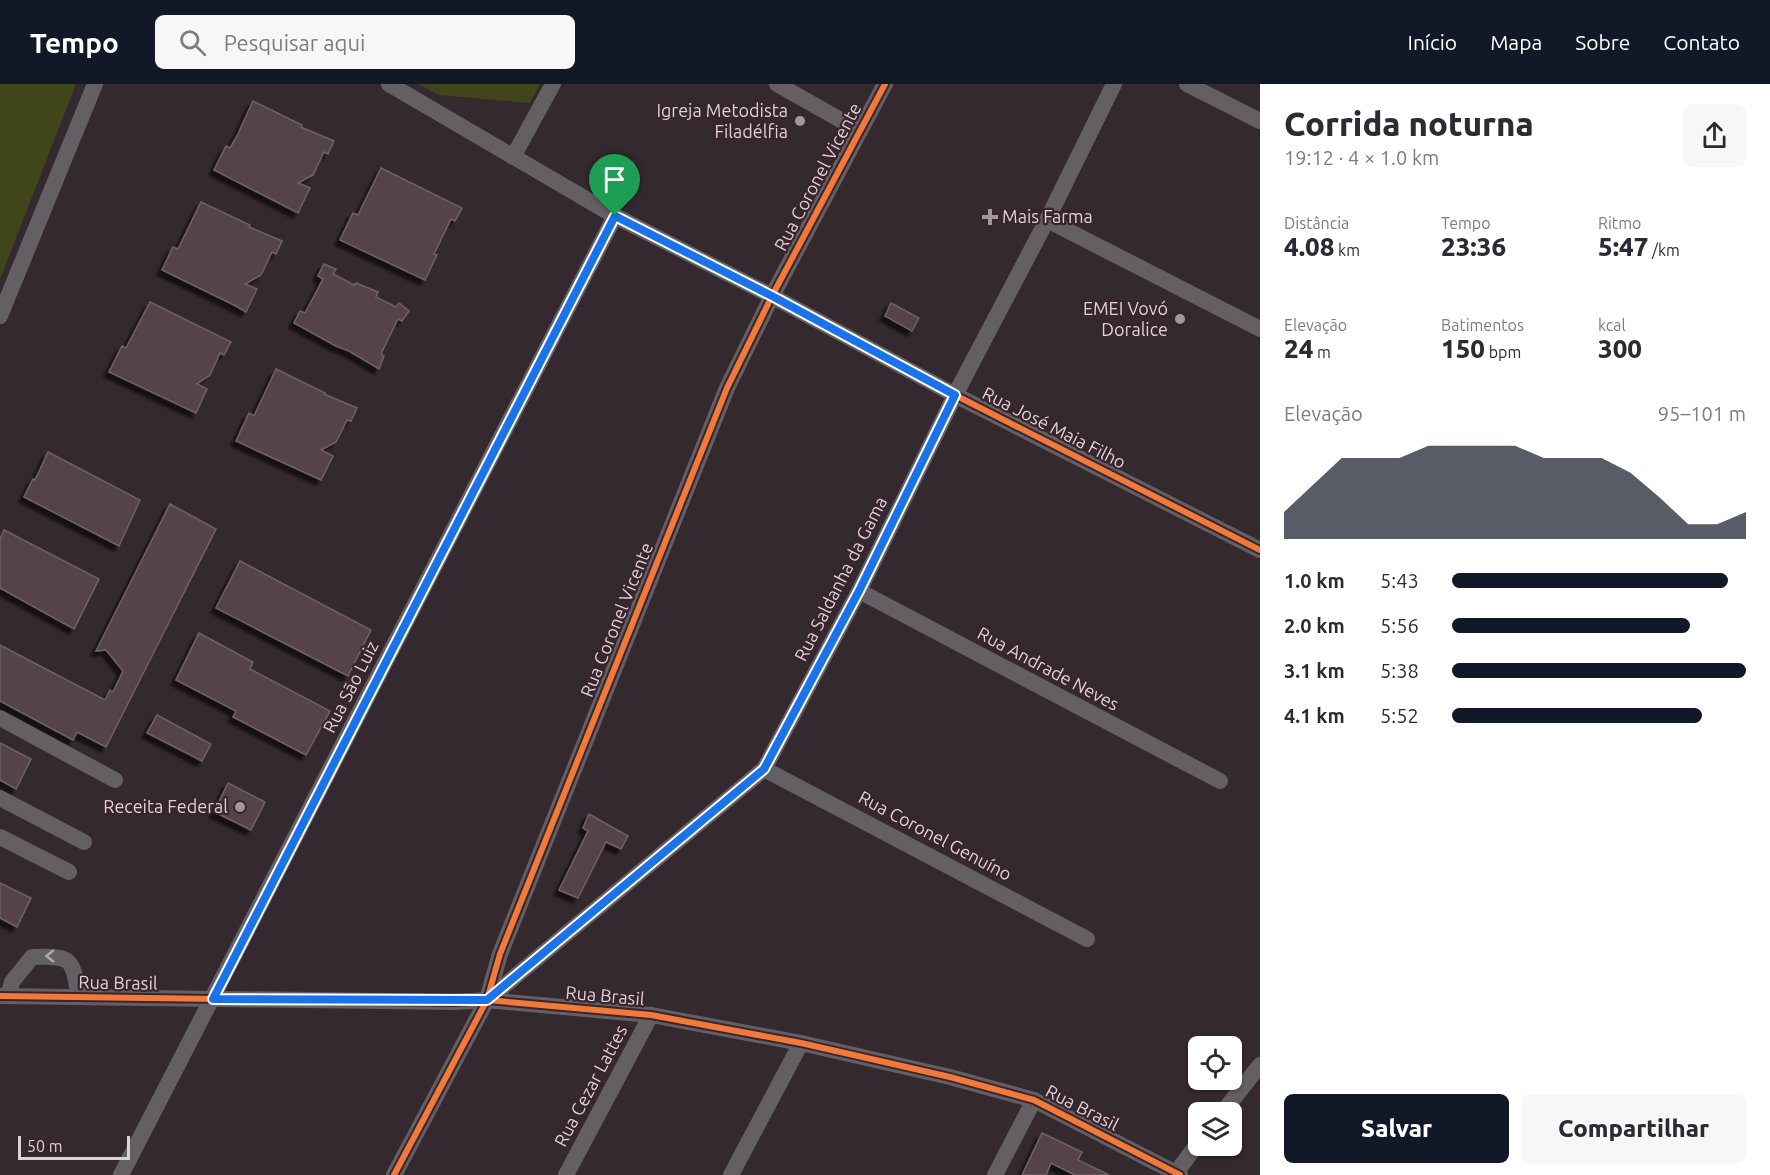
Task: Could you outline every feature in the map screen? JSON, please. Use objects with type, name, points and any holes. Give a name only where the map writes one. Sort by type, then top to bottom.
[{"type":"street","points":[[0,316],[94,84]]},
{"type":"street","name":"Rua José Maia Filho","points":[[389,84],[615,216],[772,296],[955,395],[1260,550]]},
{"type":"street","points":[[513,157],[553,84]]},
{"type":"street","points":[[777,84],[860,130]]},
{"type":"street","name":"Rua Coronel Vicente","points":[[394,1175],[487,1000],[500,954],[726,388],[772,296],[885,84]]},
{"type":"street","name":"Rua Saldanha da Gama","points":[[487,1000],[764,769],[859,591],[955,395],[1047,220],[1114,84]]},
{"type":"street","points":[[1187,84],[1260,121]]},
{"type":"street","name":"Rua São Luiz","points":[[121,1175],[615,216]]},
{"type":"street","points":[[1047,220],[1260,329]]},
{"type":"street","name":"Rua Andrade Neves","points":[[859,591],[1220,781]]},
{"type":"street","points":[[0,718],[115,780]]},
{"type":"street","name":"Rua Coronel Genuíno","points":[[764,769],[1087,939]]},
{"type":"street","points":[[0,798],[84,842]]},
{"type":"street","points":[[0,837],[69,872]]},
{"type":"street","points":[[4,996],[32,957],[61,956],[74,969],[79,997]]},
{"type":"street","name":"Rua Brasil","points":[[4,996],[487,1000],[651,1015],[801,1043],[972,1082],[1034,1100],[1178,1174]]},
{"type":"street","name":"Rua Cezar Lattes","points":[[567,1175],[651,1015]]},
{"type":"street","points":[[731,1175],[801,1043]]},
{"type":"street","points":[[1231,1102],[1260,1065]]},
{"type":"street","points":[[995,1175],[1034,1100]]},
{"type":"street","points":[[1178,1174],[1190,1156]]},
{"type":"green space","points":[[0,84],[76,84],[0,279]]},
{"type":"green space","points":[[418,84],[540,84],[530,103],[439,95]]},
{"type":"building","points":[[253,101],[302,125],[301,127],[334,141],[328,154],[324,152],[313,175],[298,183],[310,188],[298,213],[214,170],[226,146],[230,148],[237,136]]},
{"type":"building","points":[[381,168],[462,208],[455,221],[451,219],[434,254],[437,255],[425,280],[340,240],[353,213],[358,215]]},
{"type":"building","points":[[201,202],[282,241],[276,254],[272,252],[261,275],[245,284],[257,289],[246,312],[162,270],[173,247],[178,249]]},
{"type":"building","points":[[324,264],[336,269],[333,274],[354,285],[356,283],[378,292],[376,297],[396,307],[399,303],[409,311],[402,321],[398,319],[381,354],[384,356],[379,369],[294,323],[300,311],[305,313],[323,279],[318,276]]},
{"type":"building","points":[[150,302],[231,342],[224,355],[220,353],[210,375],[197,384],[207,389],[196,413],[109,372],[122,346],[126,348]]},
{"type":"building","points":[[891,303],[919,318],[912,331],[885,316]]},
{"type":"building","points":[[276,369],[357,408],[351,421],[347,420],[336,442],[321,450],[333,456],[321,480],[236,441],[249,413],[254,416]]},
{"type":"building","points":[[48,452],[140,500],[119,546],[24,497]]},
{"type":"building","points":[[170,504],[216,529],[106,747],[77,732],[73,740],[0,701],[0,645],[105,700],[110,690],[113,692],[123,671],[106,650],[96,651]]},
{"type":"building","points":[[4,530],[99,579],[74,629],[0,588],[0,539]]},
{"type":"building","points":[[240,561],[371,630],[348,676],[216,608]]},
{"type":"building","points":[[199,633],[253,662],[250,669],[330,711],[306,755],[233,717],[236,711],[176,680]]},
{"type":"building","points":[[157,715],[211,744],[202,761],[147,733]]},
{"type":"building","points":[[0,743],[31,759],[16,789],[0,780]]},
{"type":"building","name":"Receita Federal","points":[[228,783],[265,802],[251,830],[214,812]]},
{"type":"building","points":[[589,814],[628,836],[621,849],[606,842],[578,898],[559,890],[588,831],[583,828]]},
{"type":"building","points":[[0,883],[31,898],[17,927],[0,918]]},
{"type":"building","points":[[1042,1133],[1082,1152],[1078,1160],[1109,1175],[1075,1175],[1051,1163],[1046,1175],[1022,1175]]},
{"type":"cycle path","points":[[394,1175],[487,1000],[500,954],[727,388],[772,296],[885,84]]},
{"type":"cycle path","points":[[772,296],[955,395],[1260,550]]},
{"type":"cycle path","points":[[0,996],[455,1002],[487,1000],[651,1015],[801,1043],[950,1077],[1034,1100],[1180,1175]]},
{"type":"place","name":"Igreja Metodista Filadélfia","points":[[800,121]]},
{"type":"place","name":"Mais Farma","points":[[990,217]]},
{"type":"place","name":"EMEI Vovó Doralice","points":[[1180,319]]},
{"type":"place","name":"Receita Federal","points":[[240,807]]},
{"type":"route","points":[[615,216],[772,296],[955,395],[859,591],[764,769],[487,1000],[455,1002],[213,999],[545,352],[615,216]]}]
